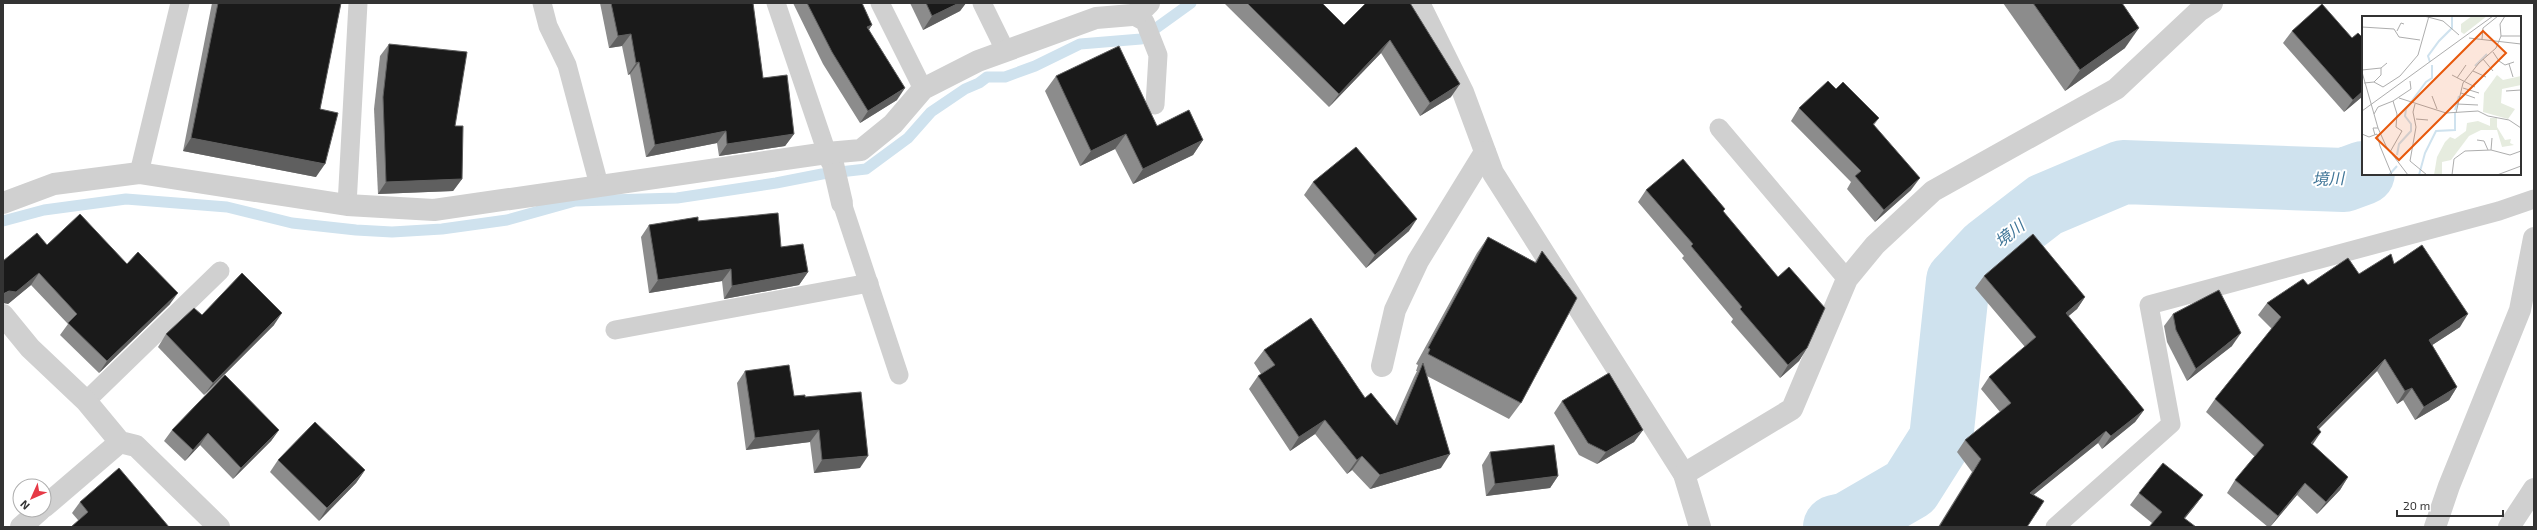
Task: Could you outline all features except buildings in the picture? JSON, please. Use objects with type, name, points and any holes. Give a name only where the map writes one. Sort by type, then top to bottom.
[{"type":"street","points":[[1419,3],[1463,92],[1493,173],[1684,474],[1700,525]]},
{"type":"street","points":[[1684,474],[1792,409],[1847,279],[1875,245],[1932,191],[2116,89],[2199,11],[2212,3]]},
{"type":"street","points":[[3,203],[54,184],[139,173],[347,205],[434,210],[599,185],[830,158],[861,150],[893,124],[923,89],[1005,50],[1096,18],[1142,13]]},
{"type":"street","points":[[1382,366],[1395,310],[1418,260],[1485,152]]},
{"type":"street","points":[[830,158],[842,203]]},
{"type":"street","points":[[2435,527],[2448,486],[2520,310],[2534,238]]},
{"type":"street","points":[[3,315],[30,348],[86,401],[120,442],[136,446],[219,527]]},
{"type":"street","points":[[52,500],[120,442]]},
{"type":"street","points":[[2509,527],[2534,489]]},
{"type":"street","points":[[21,527],[31,518]]},
{"type":"lane","points":[[139,173],[180,3]]},
{"type":"lane","points":[[347,205],[358,3]]},
{"type":"lane","points":[[542,3],[548,26],[568,66],[599,185]]},
{"type":"lane","points":[[776,3],[830,158]]},
{"type":"lane","points":[[880,3],[923,89]]},
{"type":"lane","points":[[982,3],[1005,50]]},
{"type":"lane","points":[[1142,13],[1158,55],[1155,105]]},
{"type":"lane","points":[[1719,128],[1847,279]]},
{"type":"lane","points":[[2055,527],[2171,424],[2149,305],[2499,211],[2534,199]]},
{"type":"lane","points":[[842,203],[899,375]]},
{"type":"lane","points":[[86,401],[220,271]]},
{"type":"lane","points":[[615,330],[869,283]]},
{"type":"waterway","points":[[3,221],[44,210],[126,199],[227,207],[292,223],[356,230],[392,232],[442,229],[507,220],[575,201],[677,198],[776,183],[822,174],[866,169],[908,138],[931,112],[965,89],[979,83],[987,77],[1005,77],[1035,66],[1080,44],[1141,39],[1191,3]]},
{"type":"waterway","name":"境川","points":[[1835,527],[1848,524],[1910,488],[1941,439],[1958,281],[1988,249],[2045,205],[2123,172],[2344,180],[2362,173]]}]
